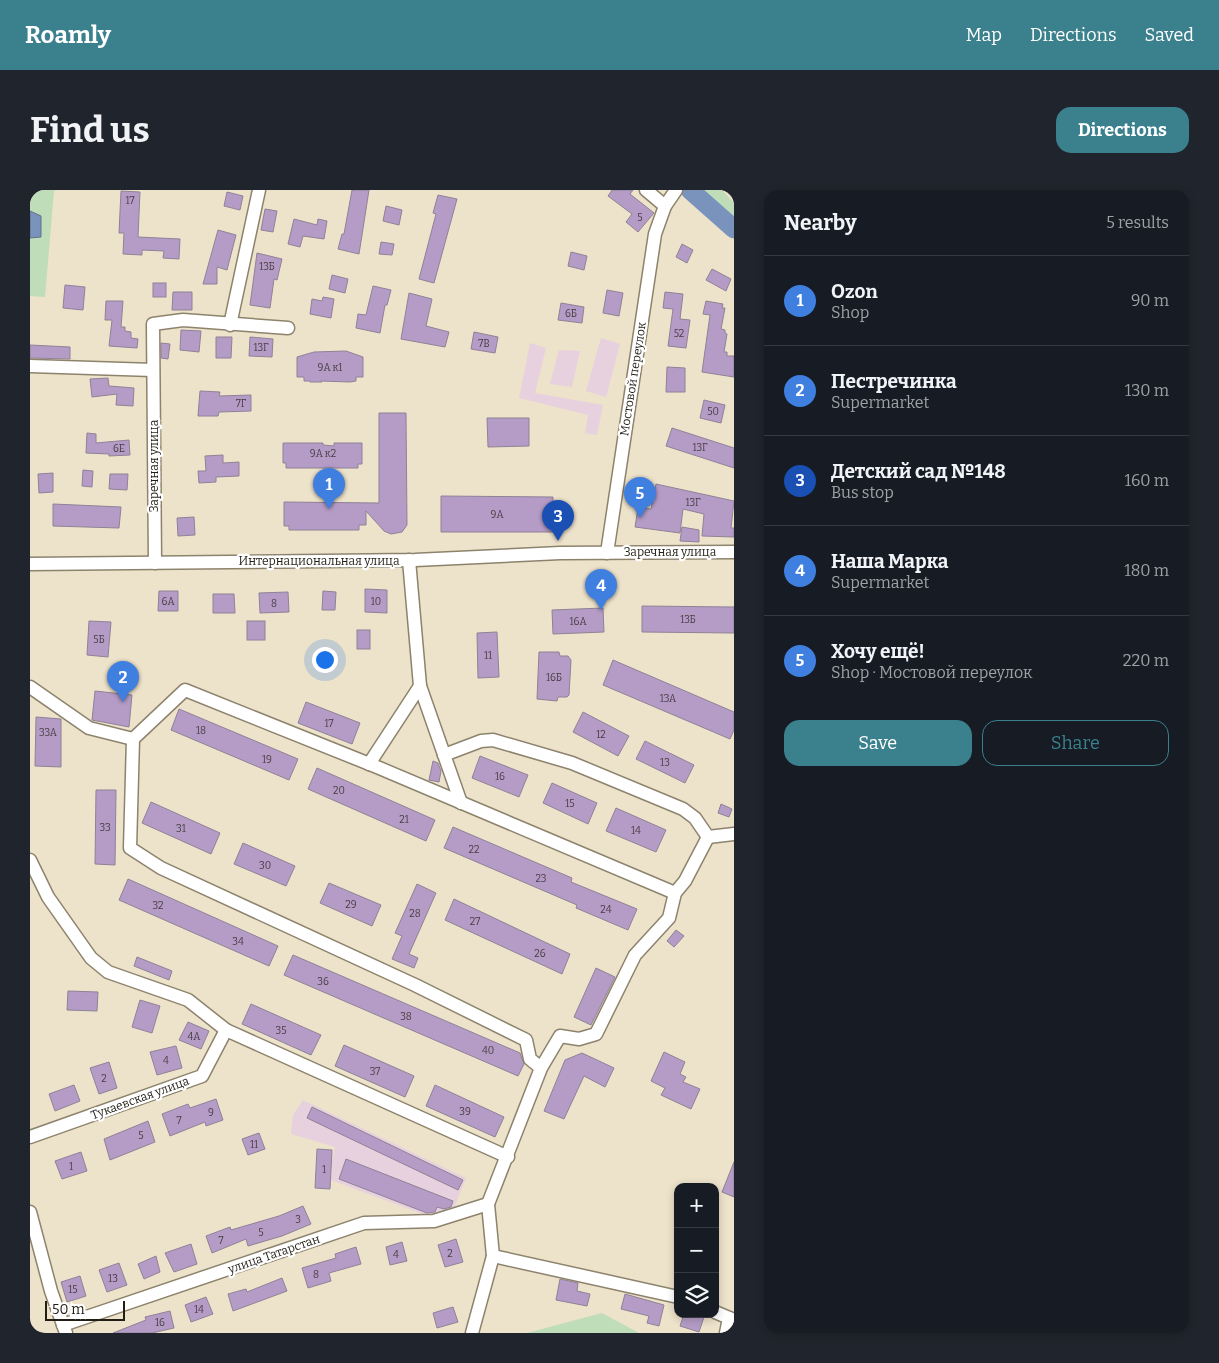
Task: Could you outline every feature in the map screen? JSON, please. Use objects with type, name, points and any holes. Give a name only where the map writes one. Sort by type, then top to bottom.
[{"type":"street","points":[[230,325],[259,190]]},
{"type":"street","points":[[646,190],[665,206]]},
{"type":"street","name":"Мостовой переулок","points":[[607,552],[655,234],[665,206],[676,190]]},
{"type":"street","name":"Заречная улица","points":[[154,563],[153,324],[183,320],[288,328]]},
{"type":"street","points":[[30,366],[153,370]]},
{"type":"street","name":"Заречная улица","points":[[607,552],[734,552]]},
{"type":"street","name":"Интернациональная улица","points":[[30,564],[409,560],[607,552]]},
{"type":"street","points":[[409,560],[420,686],[460,803]]},
{"type":"street","points":[[369,764],[420,686]]},
{"type":"street","points":[[30,687],[89,728],[132,739]]},
{"type":"street","points":[[541,1068],[530,1058],[526,1040],[415,985],[161,868],[130,848],[132,739],[185,690],[369,764],[675,893]]},
{"type":"street","points":[[444,755],[481,741],[493,740],[551,755],[683,809],[695,818],[708,836]]},
{"type":"street","points":[[708,836],[734,834]]},
{"type":"street","points":[[472,1333],[493,1256],[488,1204],[541,1068],[560,1036],[579,1039],[596,1034],[634,954],[669,918],[675,893],[685,881],[708,836]]},
{"type":"street","points":[[30,860],[48,897],[91,958],[108,972],[188,1000],[226,1030],[508,1156]]},
{"type":"street","name":"Тукаевская улица","points":[[30,1137],[202,1076],[226,1030]]},
{"type":"street","name":"улица Татарстан","points":[[64,1329],[364,1223],[434,1221],[488,1204]]},
{"type":"street","points":[[30,1212],[51,1291],[64,1329]]},
{"type":"street","points":[[493,1256],[674,1297]]},
{"type":"street","points":[[719,1314],[732,1319],[726,1333]]},
{"type":"shaded area","points":[[601,338],[620,344],[606,397],[586,391]]},
{"type":"shaded area","points":[[530,343],[546,348],[535,393],[603,405],[597,435],[585,433],[588,415],[519,398]]},
{"type":"shaded area","points":[[559,350],[580,351],[572,387],[550,384]]},
{"type":"shaded area","points":[[303,1100],[466,1178],[453,1210],[433,1218],[328,1179],[335,1147],[291,1134],[293,1115]]},
{"type":"green space","points":[[30,190],[57,190],[54,191],[45,297],[30,296]]},
{"type":"green space","points":[[699,190],[722,190],[734,203],[734,238],[690,198]]},
{"type":"green space","points":[[602,1313],[639,1333],[527,1333]]},
{"type":"water","points":[[30,211],[41,216],[41,237],[30,238]]},
{"type":"building","points":[[352,190],[369,190],[359,254],[338,249],[342,234],[344,234]]},
{"type":"building","points":[[612,190],[633,190],[630,194],[654,213],[638,232],[626,222],[632,214],[608,196]]},
{"type":"building","points":[[121,191],[140,192],[138,237],[180,239],[179,259],[163,258],[164,251],[142,250],[142,255],[123,254],[124,233],[119,233]]},
{"type":"building","points":[[227,192],[243,196],[240,210],[224,206]]},
{"type":"building","points":[[438,195],[457,199],[434,283],[419,279],[436,214],[433,213]]},
{"type":"building","points":[[386,206],[402,210],[399,225],[383,221]]},
{"type":"building","points":[[265,209],[277,211],[273,232],[261,230]]},
{"type":"building","points":[[294,219],[317,225],[318,219],[327,221],[324,239],[303,236],[300,247],[288,244]]},
{"type":"building","points":[[218,230],[236,235],[227,270],[217,267],[217,284],[203,284]]},
{"type":"building","points":[[381,242],[394,244],[392,255],[379,254]]},
{"type":"building","points":[[682,244],[693,250],[687,263],[676,257]]},
{"type":"building","points":[[571,252],[587,256],[584,270],[568,266]]},
{"type":"building","points":[[257,253],[282,259],[277,280],[274,279],[270,308],[250,305]]},
{"type":"building","points":[[712,269],[731,279],[726,291],[706,280]]},
{"type":"building","points":[[332,275],[348,279],[345,293],[329,289]]},
{"type":"building","points":[[153,283],[166,283],[166,297],[153,297]]},
{"type":"building","points":[[65,285],[85,287],[83,310],[63,308]]},
{"type":"building","points":[[373,286],[391,290],[387,305],[385,305],[380,333],[356,328],[358,314],[366,315]]},
{"type":"building","points":[[607,290],[623,293],[619,316],[603,313]]},
{"type":"building","points":[[173,292],[192,292],[192,310],[172,310]]},
{"type":"building","points":[[665,292],[683,294],[680,319],[690,320],[686,348],[668,346],[673,309],[663,308]]},
{"type":"building","points":[[409,293],[432,299],[426,326],[449,332],[445,347],[401,339]]},
{"type":"building","points":[[323,297],[334,299],[331,318],[310,314],[312,299],[322,301]]},
{"type":"building","points":[[106,301],[123,301],[121,327],[125,327],[125,331],[131,332],[131,338],[138,339],[137,348],[109,346],[112,320],[105,320]]},
{"type":"building","points":[[706,301],[723,304],[722,308],[725,308],[721,329],[725,330],[727,334],[724,352],[727,352],[727,356],[734,356],[734,377],[702,372],[710,315],[703,314]]},
{"type":"building","points":[[561,303],[584,307],[582,323],[558,320]]},
{"type":"building","points":[[181,330],[201,331],[199,352],[180,350]]},
{"type":"building","points":[[474,332],[498,337],[495,353],[471,349]]},
{"type":"building","points":[[216,337],[232,337],[231,358],[216,358]]},
{"type":"building","points":[[250,337],[273,339],[272,357],[249,356]]},
{"type":"building","points":[[161,343],[170,344],[168,359],[161,358]]},
{"type":"building","points":[[30,345],[70,347],[70,359],[30,358]]},
{"type":"building","points":[[346,351],[363,357],[363,377],[356,377],[356,381],[310,382],[304,381],[304,377],[297,377],[297,357],[314,352]]},
{"type":"building","points":[[667,367],[685,368],[685,392],[666,392]]},
{"type":"building","points":[[108,378],[109,386],[134,388],[133,406],[116,405],[117,394],[92,397],[90,379]]},
{"type":"building","points":[[200,391],[220,392],[219,396],[251,395],[251,411],[219,412],[218,416],[198,416]]},
{"type":"building","points":[[704,400],[725,405],[721,423],[700,418]]},
{"type":"building","points":[[379,413],[406,413],[407,525],[402,532],[391,534],[384,531],[366,511],[366,525],[359,525],[359,530],[289,530],[289,526],[284,526],[284,502],[379,503]]},
{"type":"building","points":[[487,418],[529,418],[529,446],[488,447]]},
{"type":"building","points":[[672,428],[734,448],[734,468],[666,446]]},
{"type":"building","points":[[87,433],[96,434],[96,443],[129,440],[130,455],[109,456],[109,454],[86,453]]},
{"type":"building","points":[[283,443],[323,443],[323,445],[334,446],[334,443],[362,443],[362,464],[358,464],[358,468],[286,468],[286,463],[283,463]]},
{"type":"building","points":[[223,455],[223,463],[239,462],[239,476],[216,477],[216,482],[199,483],[198,471],[206,471],[205,456]]},
{"type":"building","points":[[83,470],[93,471],[92,487],[82,486]]},
{"type":"building","points":[[53,473],[53,492],[39,493],[38,474]]},
{"type":"building","points":[[110,474],[128,474],[127,490],[109,489]]},
{"type":"building","points":[[656,484],[734,501],[731,528],[734,528],[734,537],[702,536],[704,514],[683,509],[680,533],[635,527],[638,508],[651,509]]},
{"type":"building","points":[[441,496],[553,497],[553,532],[441,532]]},
{"type":"building","points":[[53,504],[121,507],[119,528],[53,526]]},
{"type":"building","points":[[194,517],[195,535],[178,536],[177,518]]},
{"type":"building","points":[[682,527],[699,530],[699,542],[680,541]]},
{"type":"building","points":[[365,589],[387,590],[387,613],[365,612]]},
{"type":"building","points":[[159,591],[178,591],[178,611],[158,611]]},
{"type":"building","points":[[323,591],[336,592],[335,610],[322,610]]},
{"type":"building","points":[[288,592],[289,612],[260,613],[259,593]]},
{"type":"building","points":[[213,594],[234,594],[235,613],[213,613]]},
{"type":"building","points":[[642,606],[734,607],[734,633],[642,632]]},
{"type":"building","points":[[603,608],[604,632],[553,634],[552,610]]},
{"type":"building","points":[[89,621],[111,622],[108,657],[87,655]]},
{"type":"building","points":[[247,621],[265,621],[265,640],[247,640]]},
{"type":"building","points":[[357,630],[370,630],[370,649],[357,649]]},
{"type":"building","points":[[497,632],[499,677],[478,678],[477,633]]},
{"type":"building","points":[[539,652],[559,652],[560,656],[568,656],[571,660],[569,695],[567,697],[558,697],[557,701],[537,699]]},
{"type":"building","points":[[613,660],[734,712],[734,730],[730,739],[603,685]]},
{"type":"building","points":[[95,691],[132,695],[129,727],[92,720]]},
{"type":"building","points":[[306,702],[360,723],[352,744],[298,723]]},
{"type":"building","points":[[179,709],[298,759],[289,780],[171,730]]},
{"type":"building","points":[[583,712],[629,736],[618,756],[573,732]]},
{"type":"building","points":[[36,717],[61,719],[61,767],[35,766]]},
{"type":"building","points":[[645,741],[694,765],[685,783],[636,759]]},
{"type":"building","points":[[480,756],[528,775],[519,797],[472,778]]},
{"type":"building","points":[[433,761],[438,763],[441,771],[439,782],[429,780]]},
{"type":"building","points":[[317,768],[435,820],[426,841],[308,789]]},
{"type":"building","points":[[552,783],[597,803],[588,824],[543,803]]},
{"type":"building","points":[[96,790],[116,790],[115,865],[95,864]]},
{"type":"building","points":[[151,802],[220,833],[211,854],[142,823]]},
{"type":"building","points":[[721,804],[732,809],[729,817],[718,813]]},
{"type":"building","points":[[616,808],[666,830],[656,852],[606,831]]},
{"type":"building","points":[[453,827],[572,878],[571,882],[637,909],[628,930],[576,908],[577,905],[444,848]]},
{"type":"building","points":[[243,843],[295,866],[286,886],[234,864]]},
{"type":"building","points":[[128,879],[278,946],[269,966],[119,900]]},
{"type":"building","points":[[329,883],[381,905],[372,926],[320,903]]},
{"type":"building","points":[[417,884],[436,893],[409,954],[418,958],[414,968],[392,959],[402,936],[395,933]]},
{"type":"building","points":[[454,899],[570,954],[562,974],[445,920]]},
{"type":"building","points":[[676,930],[684,936],[674,947],[667,941]]},
{"type":"building","points":[[293,955],[520,1053],[524,1064],[518,1076],[284,975]]},
{"type":"building","points":[[137,957],[172,971],[169,980],[134,966]]},
{"type":"building","points":[[596,968],[615,977],[591,1025],[574,1017]]},
{"type":"building","points":[[68,991],[98,992],[97,1011],[67,1010]]},
{"type":"building","points":[[140,1000],[160,1006],[152,1033],[132,1027]]},
{"type":"building","points":[[251,1004],[321,1035],[311,1055],[242,1024]]},
{"type":"building","points":[[188,1022],[209,1031],[201,1049],[179,1040]]},
{"type":"building","points":[[344,1045],[414,1076],[405,1097],[335,1066]]},
{"type":"building","points":[[176,1046],[182,1068],[157,1075],[150,1052]]},
{"type":"building","points":[[664,1052],[685,1062],[680,1074],[686,1077],[683,1082],[700,1089],[691,1109],[661,1095],[665,1088],[651,1081]]},
{"type":"building","points":[[582,1053],[614,1068],[605,1087],[584,1076],[564,1119],[544,1111],[565,1060]]},
{"type":"building","points":[[109,1062],[117,1088],[99,1094],[90,1068]]},
{"type":"building","points":[[74,1085],[80,1101],[55,1111],[49,1094]]},
{"type":"building","points":[[435,1085],[504,1117],[495,1137],[426,1106]]},
{"type":"building","points":[[216,1099],[223,1120],[206,1126],[205,1122],[170,1136],[162,1114],[188,1104],[190,1108]]},
{"type":"building","points":[[312,1107],[463,1180],[458,1190],[307,1118]]},
{"type":"building","points":[[148,1121],[155,1142],[110,1160],[104,1139]]},
{"type":"building","points":[[259,1133],[265,1149],[248,1155],[242,1139]]},
{"type":"building","points":[[317,1149],[332,1150],[330,1189],[315,1188]]},
{"type":"building","points":[[81,1152],[87,1171],[62,1179],[55,1161]]},
{"type":"building","points":[[346,1159],[453,1201],[451,1207],[444,1209],[437,1207],[435,1212],[427,1213],[339,1179]]},
{"type":"building","points":[[734,1162],[734,1197],[722,1192]]},
{"type":"building","points":[[303,1206],[311,1224],[282,1236],[248,1246],[246,1239],[212,1253],[206,1236],[230,1227],[231,1230],[279,1216]]},
{"type":"building","points":[[456,1239],[463,1262],[445,1267],[438,1245]]},
{"type":"building","points":[[402,1242],[407,1261],[390,1265],[386,1247]]},
{"type":"building","points":[[191,1244],[197,1264],[174,1272],[165,1253]]},
{"type":"building","points":[[356,1247],[361,1264],[329,1273],[331,1281],[308,1288],[302,1268],[336,1258],[335,1254]]},
{"type":"building","points":[[156,1256],[160,1272],[144,1279],[138,1264]]},
{"type":"building","points":[[119,1263],[127,1285],[107,1292],[99,1270]]},
{"type":"building","points":[[80,1276],[86,1296],[67,1302],[61,1282]]},
{"type":"building","points":[[282,1278],[287,1291],[233,1311],[228,1294],[246,1289],[247,1292]]},
{"type":"building","points":[[560,1279],[578,1283],[577,1291],[590,1294],[587,1306],[556,1300]]},
{"type":"building","points":[[625,1294],[664,1305],[659,1326],[647,1323],[649,1316],[621,1309]]},
{"type":"building","points":[[206,1297],[213,1314],[191,1322],[185,1305]]},
{"type":"building","points":[[453,1307],[458,1322],[437,1328],[433,1313]]},
{"type":"building","points":[[170,1311],[174,1328],[152,1333],[113,1333],[146,1320],[145,1317]]},
{"type":"building","points":[[683,1318],[704,1318],[699,1332],[680,1326]]},
{"type":"waterway","points":[[690,190],[734,229]]},
{"type":"place","name":"Ozon","points":[[329,509]]},
{"type":"place","name":"Хочу ещё!","points":[[640,518]]},
{"type":"place","name":"Детский сад №148","points":[[558,541]]},
{"type":"place","name":"Наша Марка","points":[[601,610]]},
{"type":"place","name":"Пестречинка","points":[[123,702]]}]
